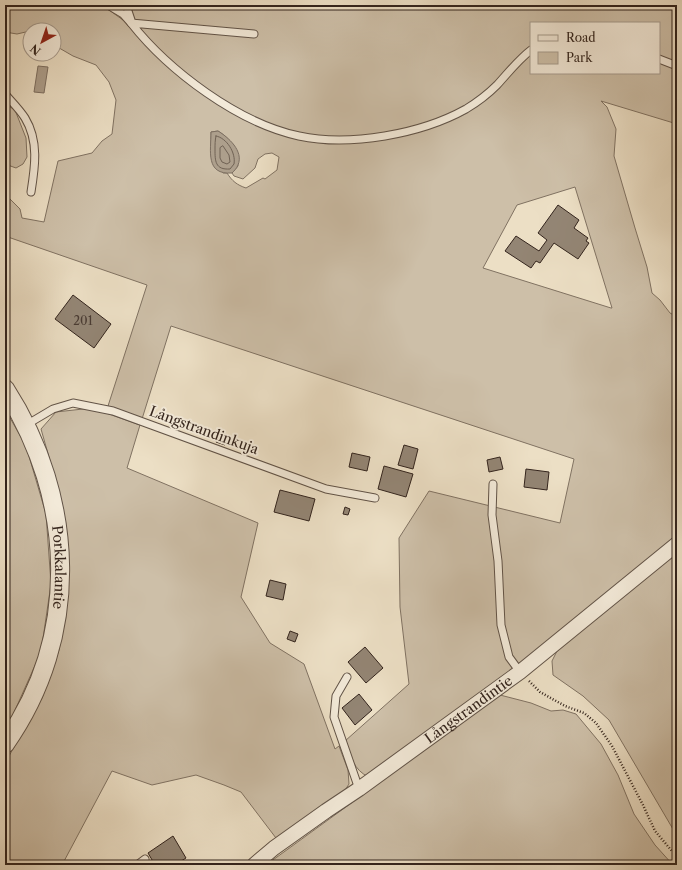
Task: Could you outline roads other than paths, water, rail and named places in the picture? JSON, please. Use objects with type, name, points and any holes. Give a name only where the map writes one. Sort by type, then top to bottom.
[{"type":"street","name":"Porkkalantie","points":[[5,389],[26,425],[39,456],[49,488],[58,529],[61,566],[59,605],[52,641],[44,667],[34,692],[13,733],[5,744]]},
{"type":"street","name":"Långstrandintie","points":[[254,865],[274,848],[520,672],[677,544]]},
{"type":"lane","points":[[108,5],[123,14],[141,35],[180,73],[240,114],[271,128],[299,136],[333,139],[372,138],[399,133],[441,121],[467,108],[496,86],[530,51]]},
{"type":"lane","points":[[126,5],[131,22]]},
{"type":"lane","points":[[131,22],[254,34]]},
{"type":"lane","points":[[660,59],[677,66]]},
{"type":"lane","points":[[5,94],[25,118],[33,137],[36,166],[31,192]]},
{"type":"lane","name":"Långstrandinkuja","points":[[26,425],[53,409],[73,403],[100,408],[113,411],[326,489],[375,498]]},
{"type":"lane","points":[[493,484],[492,515],[498,561],[501,625],[508,657],[520,672]]},
{"type":"lane","points":[[347,677],[336,696],[334,717],[358,789]]},
{"type":"lane","points":[[137,865],[145,859]]},
{"type":"water","points":[[38,66],[48,67],[44,93],[34,92]]},
{"type":"water","points":[[218,131],[234,145],[239,155],[238,165],[232,173],[223,173],[217,170],[213,166],[211,160],[211,132]]}]
